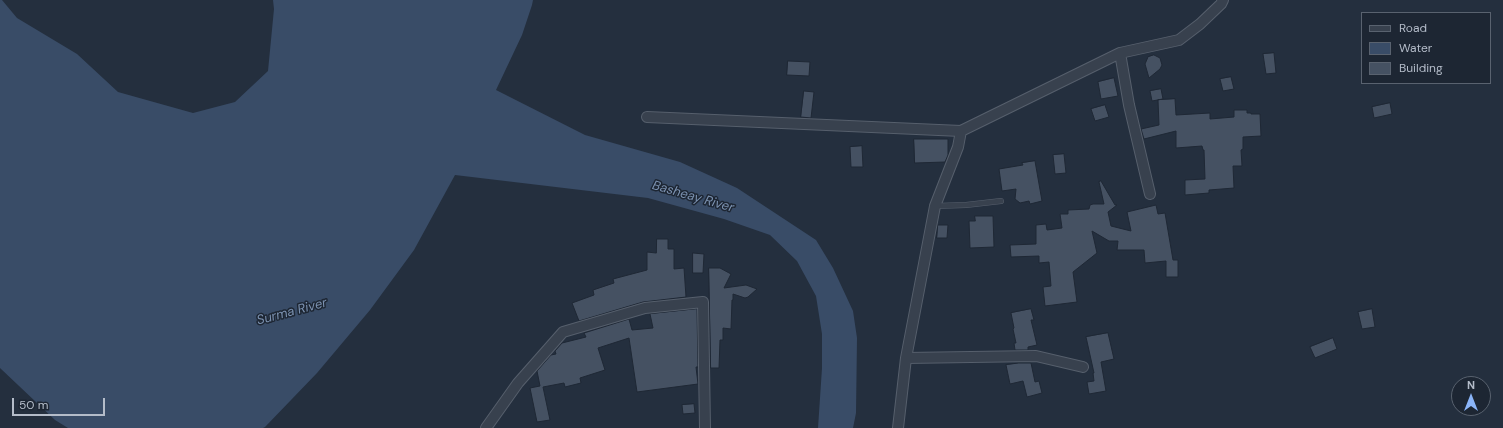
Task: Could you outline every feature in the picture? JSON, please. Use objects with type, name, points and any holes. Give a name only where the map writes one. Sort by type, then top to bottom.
[{"type":"street","points":[[646,117],[961,131],[1120,52],[1179,40],[1200,24],[1221,4],[1223,0]]},
{"type":"street","points":[[1120,52],[1129,105],[1150,194]]},
{"type":"street","points":[[898,428],[906,358],[935,206],[958,147],[961,131]]},
{"type":"street","points":[[486,428],[518,383],[562,332],[645,308],[703,302],[705,428]]},
{"type":"street","points":[[906,358],[1036,356],[1083,367]]},
{"type":"lane","points":[[935,206],[966,205],[1001,201]]},
{"type":"water","points":[[0,0],[2,0],[17,18],[77,54],[118,92],[193,113],[235,102],[268,71],[274,9],[273,0],[533,0],[522,35],[496,90],[585,135],[680,162],[737,188],[816,240],[833,268],[853,311],[857,338],[856,413],[853,428],[818,428],[822,368],[822,334],[816,296],[797,261],[770,235],[724,219],[648,198],[455,175],[414,250],[370,310],[317,373],[265,427],[68,428],[55,420],[0,368]]},
{"type":"building","points":[[1274,53],[1276,73],[1266,74],[1263,54]]},
{"type":"building","points":[[1154,55],[1160,58],[1162,65],[1160,69],[1149,78],[1145,64],[1148,57]]},
{"type":"building","points":[[788,61],[810,62],[809,76],[787,75]]},
{"type":"building","points":[[1231,77],[1234,89],[1223,91],[1220,79]]},
{"type":"building","points":[[1114,78],[1118,96],[1101,99],[1098,82]]},
{"type":"building","points":[[1161,89],[1163,99],[1152,101],[1150,91]]},
{"type":"building","points":[[804,91],[814,92],[811,118],[801,117]]},
{"type":"building","points":[[1175,99],[1176,115],[1210,113],[1210,119],[1234,117],[1234,110],[1247,110],[1247,113],[1260,114],[1261,136],[1243,137],[1243,149],[1241,150],[1242,166],[1233,166],[1234,188],[1209,190],[1209,193],[1185,195],[1185,180],[1205,179],[1204,150],[1202,146],[1176,148],[1176,131],[1144,139],[1141,129],[1159,125],[1158,100]]},
{"type":"building","points":[[1390,103],[1392,114],[1374,118],[1372,107]]},
{"type":"building","points":[[1105,105],[1109,117],[1095,121],[1091,109]]},
{"type":"building","points":[[914,139],[948,139],[948,155],[945,162],[915,163]]},
{"type":"building","points":[[862,146],[863,167],[851,167],[850,147]]},
{"type":"building","points":[[1064,154],[1066,173],[1055,174],[1053,155]]},
{"type":"building","points":[[1035,161],[1042,201],[1030,204],[1029,201],[1020,203],[1015,199],[1016,189],[1002,191],[999,169],[1023,165],[1022,163]]},
{"type":"building","points":[[1101,181],[1115,205],[1117,205],[1108,212],[1111,226],[1131,231],[1127,212],[1156,205],[1158,214],[1165,213],[1173,260],[1178,260],[1178,277],[1166,277],[1166,261],[1145,263],[1144,250],[1117,250],[1118,241],[1109,241],[1092,231],[1097,253],[1073,272],[1077,302],[1045,306],[1043,287],[1051,286],[1049,262],[1039,263],[1039,256],[1011,257],[1010,245],[1036,244],[1036,225],[1046,224],[1047,230],[1062,228],[1060,214],[1068,214],[1068,210],[1089,209],[1090,205],[1093,204],[1104,204],[1099,182]]},
{"type":"building","points":[[975,216],[993,216],[994,247],[970,248],[969,221],[975,221]]},
{"type":"building","points":[[938,225],[948,225],[947,238],[937,238]]},
{"type":"building","points":[[657,239],[668,239],[668,249],[674,249],[674,269],[684,268],[686,297],[643,302],[579,321],[572,303],[594,295],[593,290],[614,283],[613,279],[647,270],[647,252],[656,253]]},
{"type":"building","points":[[693,253],[704,254],[703,273],[693,273]]},
{"type":"building","points":[[709,268],[720,268],[731,274],[724,288],[746,285],[757,289],[745,298],[733,294],[731,329],[723,328],[723,340],[720,340],[719,368],[711,368]]},
{"type":"building","points":[[697,309],[698,367],[696,367],[698,384],[637,392],[629,338],[598,348],[605,370],[580,378],[581,383],[565,387],[564,383],[543,387],[550,420],[537,422],[530,388],[540,386],[537,371],[551,355],[556,354],[555,351],[562,343],[586,337],[584,333],[629,319],[632,330],[653,328],[650,314]]},
{"type":"building","points":[[1031,309],[1034,320],[1031,320],[1037,345],[1028,347],[1028,350],[1015,350],[1014,343],[1016,343],[1011,313]]},
{"type":"building","points":[[1372,309],[1375,327],[1362,329],[1358,312]]},
{"type":"building","points":[[1108,333],[1114,359],[1101,362],[1106,391],[1089,394],[1087,382],[1094,381],[1094,373],[1086,337]]},
{"type":"building","points":[[1333,338],[1337,349],[1315,358],[1310,347]]},
{"type":"building","points":[[1031,363],[1035,382],[1039,381],[1042,393],[1027,397],[1023,381],[1010,384],[1006,365]]},
{"type":"building","points":[[694,404],[695,413],[683,414],[682,405]]},
{"type":"water label","name":"Basheay River","points":[[693,197]]},
{"type":"water label","name":"Surma River","points":[[292,312]]}]
